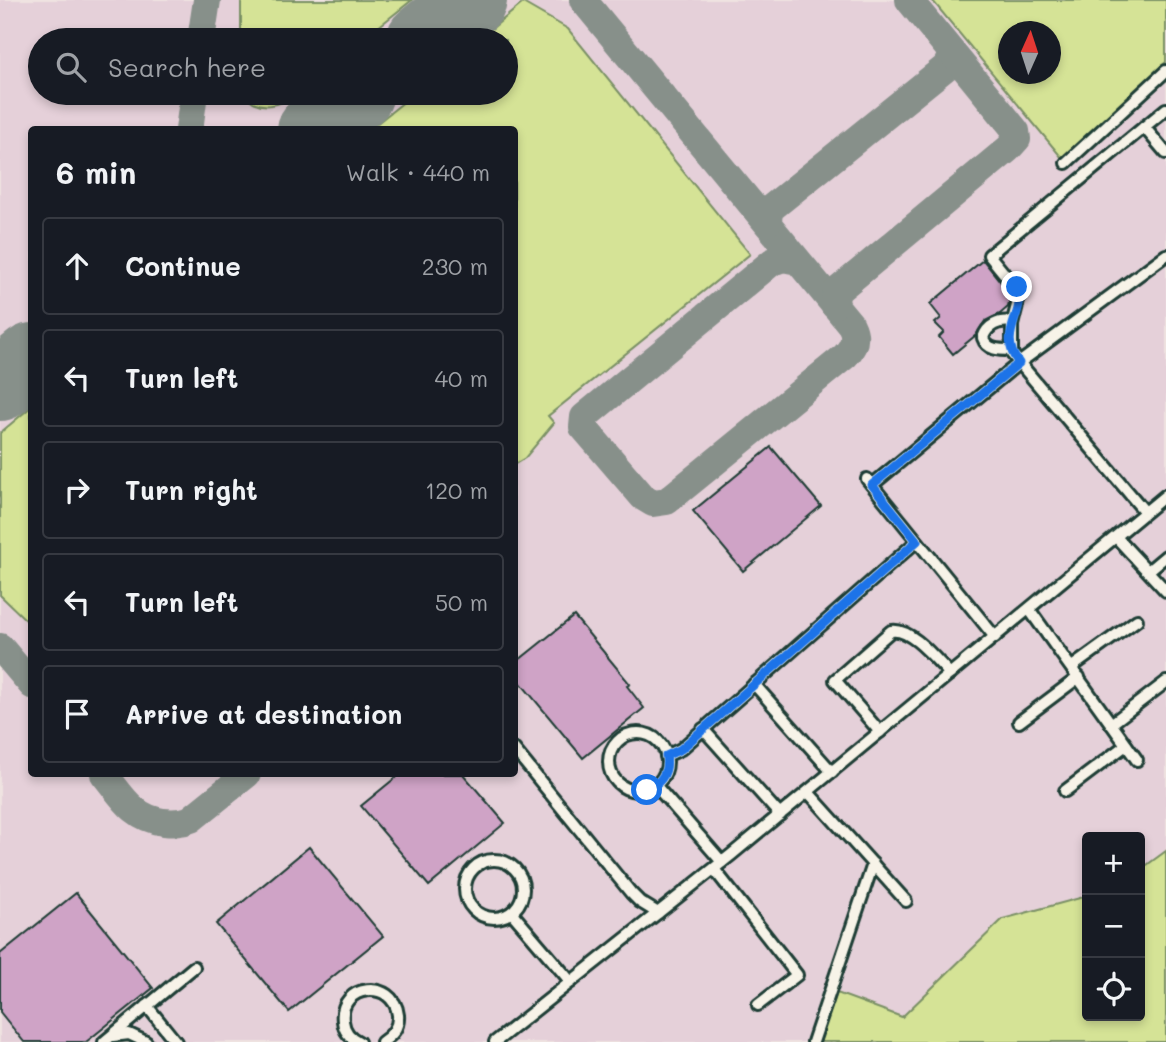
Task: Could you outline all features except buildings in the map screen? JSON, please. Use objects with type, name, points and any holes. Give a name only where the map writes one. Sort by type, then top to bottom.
[{"type":"lane","points":[[1066,163],[1166,71]]},
{"type":"lane","points":[[1145,512],[1019,363],[1011,350],[1012,322],[1019,306],[1020,293],[989,256],[1166,109]]},
{"type":"lane","points":[[1144,127],[1166,153]]},
{"type":"lane","points":[[995,637],[869,482],[1019,363],[1166,255]]},
{"type":"lane","points":[[1011,350],[995,349],[984,342],[983,338],[986,331],[998,322],[1012,322]]},
{"type":"lane","points":[[495,1042],[718,866],[1166,495]]},
{"type":"lane","points":[[1116,537],[1166,591]]},
{"type":"lane","points":[[666,756],[681,749],[917,541]]},
{"type":"lane","points":[[1148,571],[1166,556]]},
{"type":"lane","points":[[1029,609],[1137,760]]},
{"type":"lane","points":[[1019,722],[1137,620]]},
{"type":"lane","points":[[880,732],[835,680],[891,631],[902,631],[916,640],[950,674]]},
{"type":"lane","points":[[1111,724],[1166,682]]},
{"type":"lane","points":[[754,684],[832,772]]},
{"type":"lane","points":[[704,729],[780,815]]},
{"type":"lane","points":[[642,733],[659,742],[666,756],[667,770],[656,786],[638,792],[620,786],[610,770],[611,752],[622,738],[642,733]]},
{"type":"lane","points":[[1065,791],[1126,745]]},
{"type":"lane","points":[[518,754],[631,893],[658,913]]},
{"type":"lane","points":[[656,786],[797,975],[758,1005]]},
{"type":"lane","points":[[808,792],[906,901]]},
{"type":"lane","points":[[498,860],[516,869],[521,877],[523,897],[512,913],[503,917],[485,917],[470,906],[466,897],[467,879],[479,865],[498,860]]},
{"type":"lane","points":[[813,1042],[873,864]]},
{"type":"lane","points":[[512,913],[571,982]]},
{"type":"lane","points":[[106,1041],[194,967]]},
{"type":"lane","points":[[359,1042],[348,1034],[342,1017],[347,1000],[362,990],[381,991],[394,1003],[398,1021],[388,1040]]},
{"type":"lane","points":[[147,1006],[176,1042]]},
{"type":"lane","points":[[106,1041],[119,1034],[129,1034],[146,1042]]},
{"type":"shaded area","points":[[0,0],[1166,0],[1166,1042],[0,1042]]},
{"type":"green space","points":[[241,0],[412,0],[377,28],[241,28]]},
{"type":"green space","points":[[932,0],[1166,0],[1166,62],[1062,158],[1001,84],[1061,84],[1061,21],[998,21],[998,80]]},
{"type":"green space","points":[[523,3],[568,29],[750,254],[548,416],[554,423],[525,458],[518,462],[518,126],[374,126],[400,105],[518,105],[518,28],[493,28]]},
{"type":"green space","points":[[28,410],[28,622],[0,595],[0,433]]},
{"type":"green space","points":[[1166,851],[1166,1042],[819,1042],[837,993],[902,1017],[1003,919],[1082,897],[1082,1021],[1145,1021],[1145,866]]},
{"type":"taxiway","points":[[203,28],[207,0]]},
{"type":"taxiway","points":[[583,0],[851,325],[854,334],[851,349],[845,356],[667,501],[653,503],[643,497],[583,427],[584,417],[772,262],[783,258],[798,261]]},
{"type":"taxiway","points":[[834,305],[837,291],[1017,139],[1016,131],[909,0]]},
{"type":"taxiway","points":[[767,223],[770,209],[946,67],[952,54]]},
{"type":"taxiway","points":[[190,126],[192,105]]},
{"type":"taxiway","points":[[0,647],[28,680]]},
{"type":"taxiway","points":[[106,777],[123,798],[143,816],[174,823],[191,819],[243,777]]},
{"type":"runway","points":[[437,28],[471,0]]},
{"type":"runway","points":[[318,126],[343,105]]},
{"type":"runway","points":[[0,385],[28,362]]},
{"type":"route","points":[[647,790],[662,779],[667,770],[666,756],[681,749],[917,541],[872,485],[1019,363],[1011,350],[1012,324],[1020,300],[1017,287]]}]
